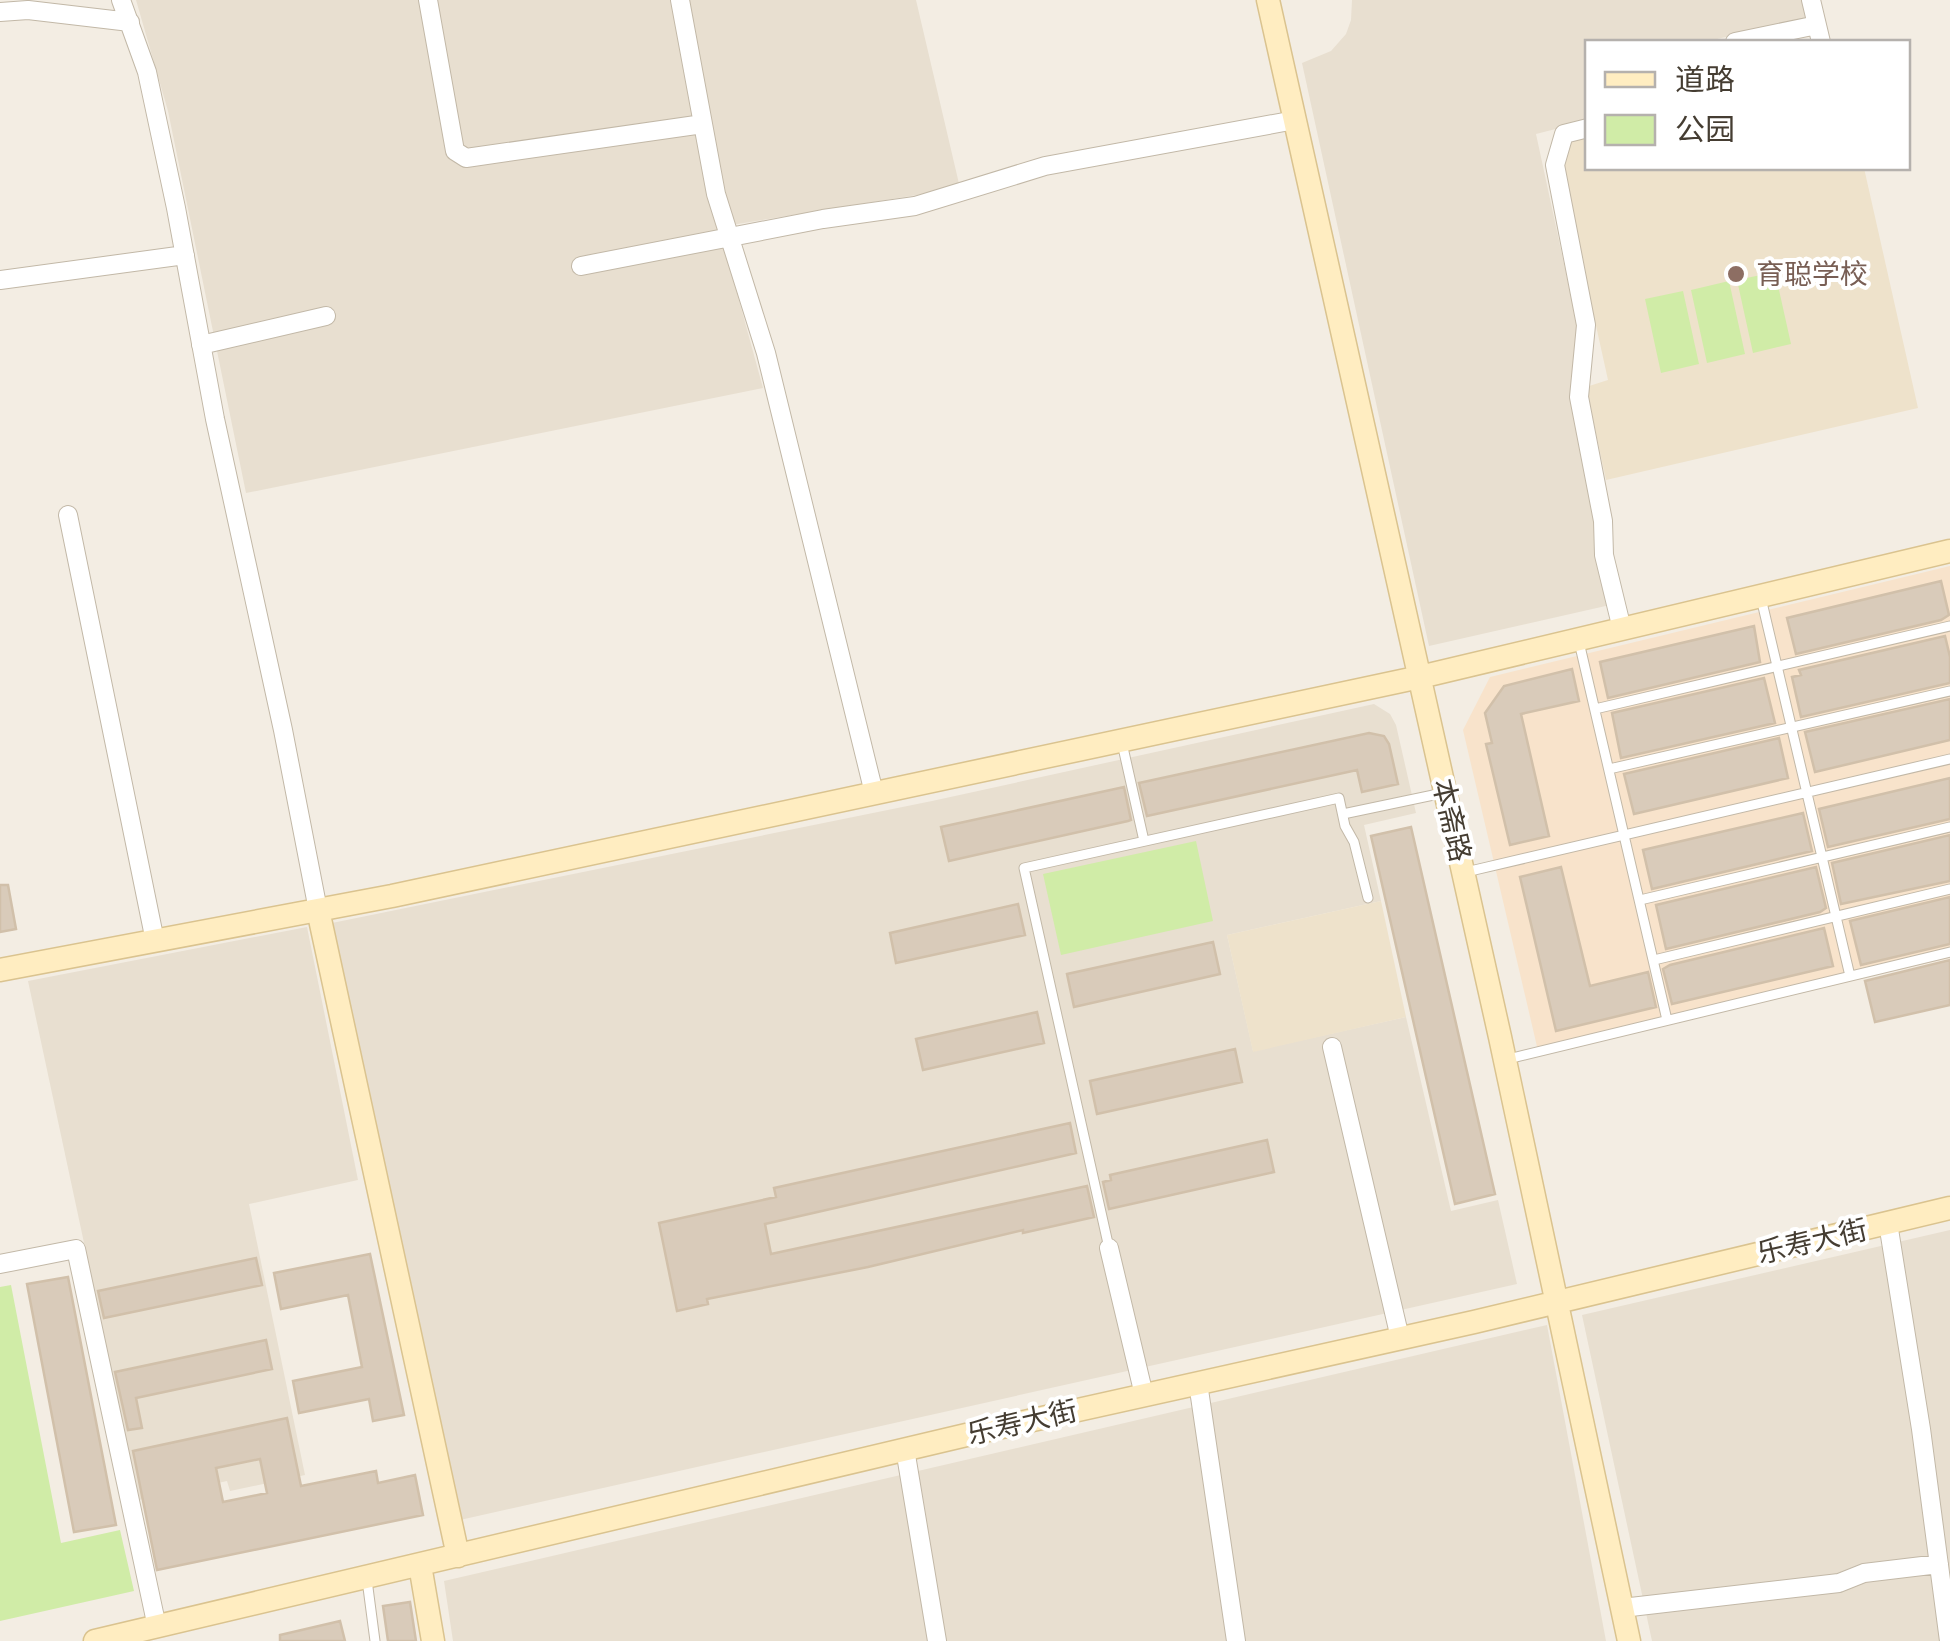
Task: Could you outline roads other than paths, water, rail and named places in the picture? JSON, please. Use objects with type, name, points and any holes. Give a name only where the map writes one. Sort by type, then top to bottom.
[{"type":"street","points":[[121,0],[147,72],[318,910],[458,1556]]},
{"type":"street","points":[[428,0],[455,151],[466,158],[703,124]]},
{"type":"street","points":[[680,0],[728,236],[766,354],[874,794]]},
{"type":"street","name":"本斋路","points":[[1268,0],[1505,1059],[1628,1641]]},
{"type":"street","points":[[1756,40],[1819,34],[1811,0]]},
{"type":"street","points":[[0,12],[28,10],[130,22]]},
{"type":"street","points":[[581,266],[728,236],[915,206],[1044,166],[1295,120]]},
{"type":"street","points":[[1585,129],[1564,134],[1555,165],[1586,325],[1578,397],[1603,521],[1604,555],[1622,629]]},
{"type":"street","points":[[0,280],[185,256]]},
{"type":"street","points":[[201,345],[326,316]]},
{"type":"street","points":[[68,515],[154,941]]},
{"type":"street","points":[[0,970],[318,910],[1420,678],[1950,553]]},
{"type":"street","points":[[1332,1047],[1400,1338]]},
{"type":"street","name":"乐寿大街","points":[[95,1641],[146,1633],[905,1450],[1950,1208]]},
{"type":"street","points":[[1888,1222],[1949,1641]]},
{"type":"street","points":[[1110,1248],[1144,1395]]},
{"type":"street","points":[[0,1264],[76,1249],[146,1633]]},
{"type":"street","points":[[1198,1383],[1236,1641]]},
{"type":"street","points":[[905,1450],[936,1641]]},
{"type":"street","points":[[1622,1608],[1839,1583],[1864,1573],[1939,1564]]},
{"type":"street","points":[[420,1565],[433,1641]]},
{"type":"lane","points":[[1760,596],[1850,976]]},
{"type":"lane","points":[[1595,709],[1950,626]]},
{"type":"lane","points":[[1579,639],[1668,1020]]},
{"type":"lane","points":[[1609,770],[1950,691]]},
{"type":"lane","points":[[1122,741],[1144,842]]},
{"type":"lane","points":[[1464,873],[1950,760]]},
{"type":"lane","points":[[1343,814],[1446,792]]},
{"type":"lane","points":[[1110,1248],[1024,868],[1339,798],[1368,898]]},
{"type":"lane","points":[[1640,900],[1950,827]]},
{"type":"lane","points":[[1654,960],[1950,889]]},
{"type":"lane","points":[[1505,1059],[1950,952]]},
{"type":"lane","points":[[367,1578],[376,1641]]},
{"type":"place","name":"育聪学校","points":[[1736,274]]}]
